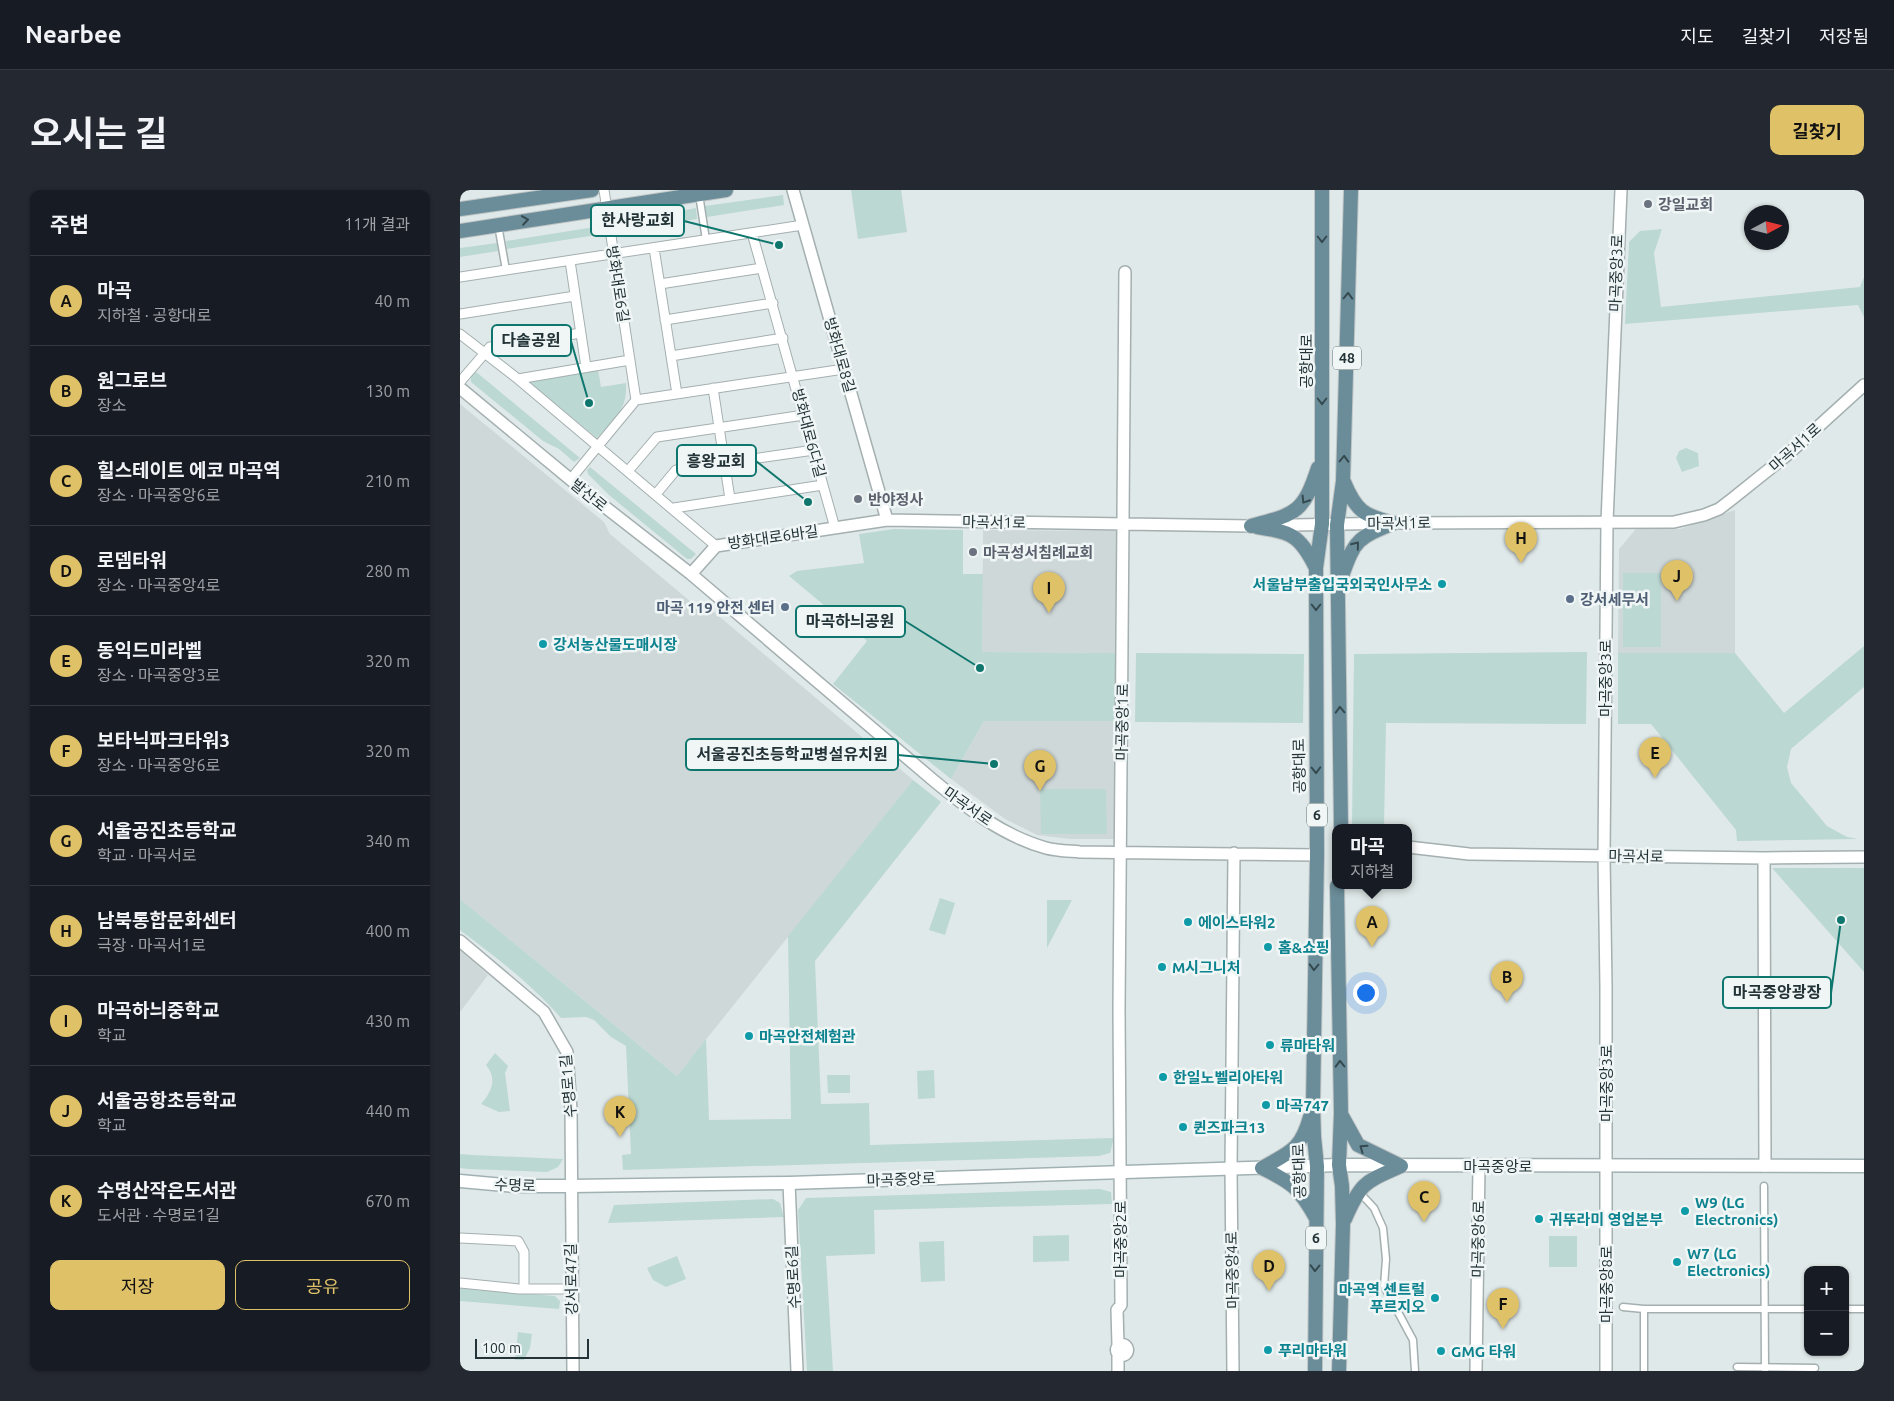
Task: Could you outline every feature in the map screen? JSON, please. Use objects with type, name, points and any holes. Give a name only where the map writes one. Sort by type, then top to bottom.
[{"type":"main road","points":[[460,209],[592,190]]},
{"type":"main road","points":[[460,231],[726,190]]},
{"type":"main road","name":"공항대로","points":[[1315,1371],[1318,1166],[1313,1106],[1317,855],[1316,568],[1322,524],[1322,190]]},
{"type":"main road","name":"48","points":[[1337,525],[1344,481],[1351,190]]},
{"type":"main road","points":[[1251,526],[1285,517],[1301,507],[1312,486],[1322,455]]},
{"type":"main road","points":[[1344,481],[1351,499],[1364,513],[1394,523]]},
{"type":"main road","points":[[1339,586],[1352,548],[1357,542],[1368,534],[1394,523]]},
{"type":"main road","name":"6","points":[[1337,525],[1341,824]]},
{"type":"main road","points":[[1251,526],[1287,532],[1294,536],[1308,552],[1316,568]]},
{"type":"main road","name":"6","points":[[1337,889],[1341,1113],[1339,1166],[1342,1186],[1343,1224],[1339,1371]]},
{"type":"main road","points":[[1262,1168],[1296,1149],[1307,1129],[1313,1106]]},
{"type":"main road","points":[[1341,1113],[1358,1145],[1401,1166]]},
{"type":"main road","name":"마곡중앙로","points":[[571,1186],[789,1183],[1318,1166],[1864,1166]]},
{"type":"main road","points":[[1343,1224],[1358,1191],[1372,1180],[1401,1166]]},
{"type":"main road","points":[[1262,1168],[1287,1180],[1298,1188],[1316,1218]]},
{"type":"main road","name":"수명로","points":[[460,1182],[515,1186],[571,1186]]},
{"type":"street","name":"방화대로6길","points":[[604,190],[636,400]]},
{"type":"street","name":"방화대로8길","points":[[793,190],[887,520]]},
{"type":"street","name":"마곡중앙3로","points":[[1605,1166],[1606,988],[1604,856],[1607,522],[1621,190]]},
{"type":"street","points":[[700,194],[706,240]]},
{"type":"street","points":[[498,224],[506,270]]},
{"type":"street","points":[[460,277],[804,225]]},
{"type":"street","name":"방화대로6다길","points":[[752,233],[794,376],[835,528]]},
{"type":"street","points":[[654,248],[677,394]]},
{"type":"street","points":[[570,261],[586,367]]},
{"type":"street","points":[[660,284],[762,268]]},
{"type":"street","name":"마곡중앙1로","points":[[1119,1173],[1126,272]]},
{"type":"street","points":[[460,314],[575,296]]},
{"type":"street","points":[[665,320],[773,303]]},
{"type":"street","points":[[460,382],[490,347],[581,333]]},
{"type":"street","name":"방화대로6바길","points":[[460,334],[518,379],[674,508],[716,546],[887,520]]},
{"type":"street","points":[[671,356],[783,338]]},
{"type":"street","points":[[518,379],[630,360]]},
{"type":"street","points":[[570,480],[636,400],[844,369]]},
{"type":"street","name":"마곡서1로","points":[[887,520],[1251,526],[1394,523],[1674,522],[1719,509],[1761,478],[1864,385]]},
{"type":"street","name":"발산로","points":[[460,388],[570,480],[691,574]]},
{"type":"street","points":[[713,388],[730,499]]},
{"type":"street","points":[[628,471],[657,437],[804,414]]},
{"type":"street","points":[[656,494],[676,470],[814,450]]},
{"type":"street","points":[[674,508],[823,485]]},
{"type":"street","points":[[691,574],[716,546]]},
{"type":"street","name":"마곡서로","points":[[691,574],[933,780],[980,816],[1018,838],[1047,848],[1080,852],[1317,855]]},
{"type":"street","name":"마곡서로","points":[[1412,847],[1469,854],[1764,858],[1864,857]]},
{"type":"street","points":[[1231,1170],[1234,853]]},
{"type":"street","points":[[1764,858],[1765,1166]]},
{"type":"street","name":"수명로1길","points":[[460,941],[544,1012],[567,1052],[571,1101],[571,1186]]},
{"type":"street","name":"마곡중앙6로","points":[[1476,1371],[1479,1166]]},
{"type":"street","name":"마곡중앙8로","points":[[1605,1166],[1606,1371]]},
{"type":"street","name":"마곡중앙4로","points":[[1231,1170],[1233,1371]]},
{"type":"street","name":"마곡중앙2로","points":[[1118,1371],[1124,1310],[1120,1301],[1119,1173]]},
{"type":"street","name":"수명로6길","points":[[789,1183],[798,1371]]},
{"type":"street","name":"강서로47길","points":[[571,1186],[573,1371]]},
{"type":"street","points":[[1764,1186],[1765,1369]]},
{"type":"street","points":[[1361,1194],[1374,1208],[1383,1228],[1386,1259],[1384,1286],[1413,1340],[1415,1371]]},
{"type":"street","points":[[460,1238],[518,1241],[524,1252],[524,1289]]},
{"type":"street","points":[[460,1284],[524,1289],[571,1289]]},
{"type":"street","points":[[1623,1307],[1644,1309],[1804,1309]]},
{"type":"street","points":[[1644,1309],[1644,1371]]},
{"type":"street","points":[[1849,1309],[1864,1309]]},
{"type":"street","name":"마곡중앙2로","points":[[1121,1349],[1125,1371]]},
{"type":"street","points":[[1737,1368],[1815,1368]]},
{"type":"shaded area","points":[[460,404],[604,522],[610,534],[703,612],[714,612],[913,780],[677,1076],[460,899]]},
{"type":"shaded area","points":[[1735,510],[1735,653],[1618,653],[1619,549],[1636,529],[1680,529]]},
{"type":"shaded area","points":[[983,530],[1117,531],[1115,653],[982,652]]},
{"type":"shaded area","points":[[984,721],[1115,721],[1115,839],[1070,839],[1037,835],[1005,819],[951,779]]},
{"type":"shaded area","points":[[460,950],[488,975],[460,1012]]},
{"type":"green space","points":[[851,190],[901,190],[907,232],[858,239]]},
{"type":"green space","points":[[783,195],[784,205],[707,217],[705,206]]},
{"type":"green space","points":[[696,208],[697,219],[617,232],[616,224]]},
{"type":"green space","points":[[601,226],[603,234],[507,249],[506,241]]},
{"type":"green space","points":[[1662,229],[1654,253],[1661,307],[1860,287],[1864,277],[1864,317],[1858,305],[1625,324],[1629,242],[1640,231]]},
{"type":"green space","points":[[497,243],[498,251],[460,257],[460,248]]},
{"type":"green space","points":[[598,369],[601,387],[626,383],[626,392],[619,414],[597,438],[529,382]]},
{"type":"green space","points":[[475,371],[580,458],[574,462],[559,449],[543,441],[471,382],[471,376]]},
{"type":"green space","points":[[1686,448],[1698,453],[1699,466],[1682,472],[1676,458],[1679,451]]},
{"type":"green space","points":[[590,467],[696,554],[691,559],[687,559],[609,495],[588,474],[587,470]]},
{"type":"green space","points":[[894,529],[963,530],[963,574],[983,574],[982,652],[1115,653],[1115,721],[984,721],[951,779],[833,684],[867,641],[789,576],[797,571],[864,563],[859,534]]},
{"type":"green space","points":[[1623,573],[1661,573],[1661,647],[1623,647]]},
{"type":"green space","points":[[1864,646],[1864,687],[1791,749],[1787,767],[1791,783],[1827,826],[1847,837],[1858,839],[1737,841],[1736,830],[1651,724],[1618,724],[1618,653],[1735,653],[1784,713]]},
{"type":"green space","points":[[1587,652],[1586,724],[1386,723],[1384,824],[1352,824],[1354,654]]},
{"type":"green space","points":[[1136,653],[1304,654],[1303,723],[1135,722]]},
{"type":"green space","points":[[913,780],[941,802],[815,961],[821,1104],[869,1103],[870,1145],[1114,1138],[1110,1153],[1099,1156],[623,1170],[622,1155],[631,1154],[626,1046],[611,1037],[594,1020],[586,1017],[561,1018],[526,982],[460,930],[460,899],[677,1076],[706,1039],[709,1120],[791,1119],[788,936]]},
{"type":"green space","points":[[1040,789],[1106,789],[1107,834],[1041,834]]},
{"type":"green space","points":[[1772,868],[1864,868],[1864,972]]},
{"type":"green space","points":[[940,898],[955,903],[945,935],[929,930]]},
{"type":"green space","points":[[1047,900],[1072,900],[1047,948]]},
{"type":"green space","points":[[495,1053],[508,1066],[505,1073],[510,1111],[499,1112],[481,1104],[492,1086],[492,1075],[486,1065]]},
{"type":"green space","points":[[934,1070],[935,1098],[918,1099],[917,1071]]},
{"type":"green space","points":[[827,1075],[850,1075],[850,1093],[828,1093]]},
{"type":"green space","points":[[460,1154],[563,1159],[558,1167],[547,1172],[468,1169],[460,1168]]},
{"type":"green space","points":[[1100,1189],[1111,1192],[1112,1204],[874,1210],[875,1254],[826,1256],[833,1371],[807,1371],[798,1210],[806,1198]]},
{"type":"green space","points":[[773,1199],[780,1203],[784,1217],[608,1223],[614,1205]]},
{"type":"green space","points":[[1069,1235],[1069,1261],[1033,1262],[1033,1236]]},
{"type":"green space","points":[[1549,1236],[1577,1236],[1577,1267],[1549,1267]]},
{"type":"green space","points":[[944,1241],[945,1281],[921,1282],[919,1242]]},
{"type":"green space","points":[[677,1256],[686,1279],[666,1287],[653,1280],[647,1268]]},
{"type":"green space","points":[[460,1288],[555,1296],[560,1301],[559,1309],[460,1301]]},
{"type":"green space","points":[[518,1332],[532,1334],[530,1348],[524,1360],[515,1360]]},
{"type":"place","name":"강일교회","points":[[1648,204]]},
{"type":"place","name":"한사랑교회","points":[[779,245]]},
{"type":"place","name":"다솔공원","points":[[589,403]]},
{"type":"place","name":"반야정사","points":[[858,499]]},
{"type":"place","name":"흥왕교회","points":[[808,502]]},
{"type":"place","name":"마곡성서침례교회","points":[[973,552]]},
{"type":"place","name":"남북통합문화센터","points":[[1521,563]]},
{"type":"place","name":"서울남부출입국외국인사무소","points":[[1442,584]]},
{"type":"place","name":"강서세무서","points":[[1570,599]]},
{"type":"place","name":"서울공항초등학교","points":[[1677,601]]},
{"type":"place","name":"마곡 119 안전 센터","points":[[785,607]]},
{"type":"place","name":"마곡하늬중학교","points":[[1049,613]]},
{"type":"place","name":"강서농산물도매시장","points":[[543,644]]},
{"type":"place","name":"마곡하늬공원","points":[[980,668]]},
{"type":"place","name":"서울공진초등학교병설유치원","points":[[994,764]]},
{"type":"place","name":"동익드미라벨","points":[[1655,778]]},
{"type":"place","name":"서울공진초등학교","points":[[1040,791]]},
{"type":"place","name":"마곡중앙광장","points":[[1841,920]]},
{"type":"place","name":"에이스타워2","points":[[1188,922]]},
{"type":"place","name":"홈&쇼핑","points":[[1268,947]]},
{"type":"place","name":"마곡","points":[[1372,947]]},
{"type":"place","name":"M시그니처","points":[[1162,967]]},
{"type":"place","name":"원그로브","points":[[1507,1002]]},
{"type":"place","name":"마곡안전체험관","points":[[749,1036]]},
{"type":"place","name":"류마타워","points":[[1270,1045]]},
{"type":"place","name":"한일노벨리아타워","points":[[1163,1077]]},
{"type":"place","name":"마곡747","points":[[1266,1105]]},
{"type":"place","name":"퀸즈파크13","points":[[1183,1127]]},
{"type":"place","name":"수명산작은도서관","points":[[620,1137]]},
{"type":"place","name":"W9 (LG Electronics)","points":[[1685,1211]]},
{"type":"place","name":"귀뚜라미 영업본부","points":[[1539,1219]]},
{"type":"place","name":"힐스테이트 에코 마곡역","points":[[1424,1222]]},
{"type":"place","name":"W7 (LG Electronics)","points":[[1677,1262]]},
{"type":"place","name":"로뎀타워","points":[[1269,1291]]},
{"type":"place","name":"마곡역 센트럴 푸르지오","points":[[1435,1298]]},
{"type":"place","name":"보타닉파크타워3","points":[[1503,1329]]},
{"type":"place","name":"푸리마타워","points":[[1268,1350]]},
{"type":"place","name":"GMG 타워","points":[[1441,1351]]}]
